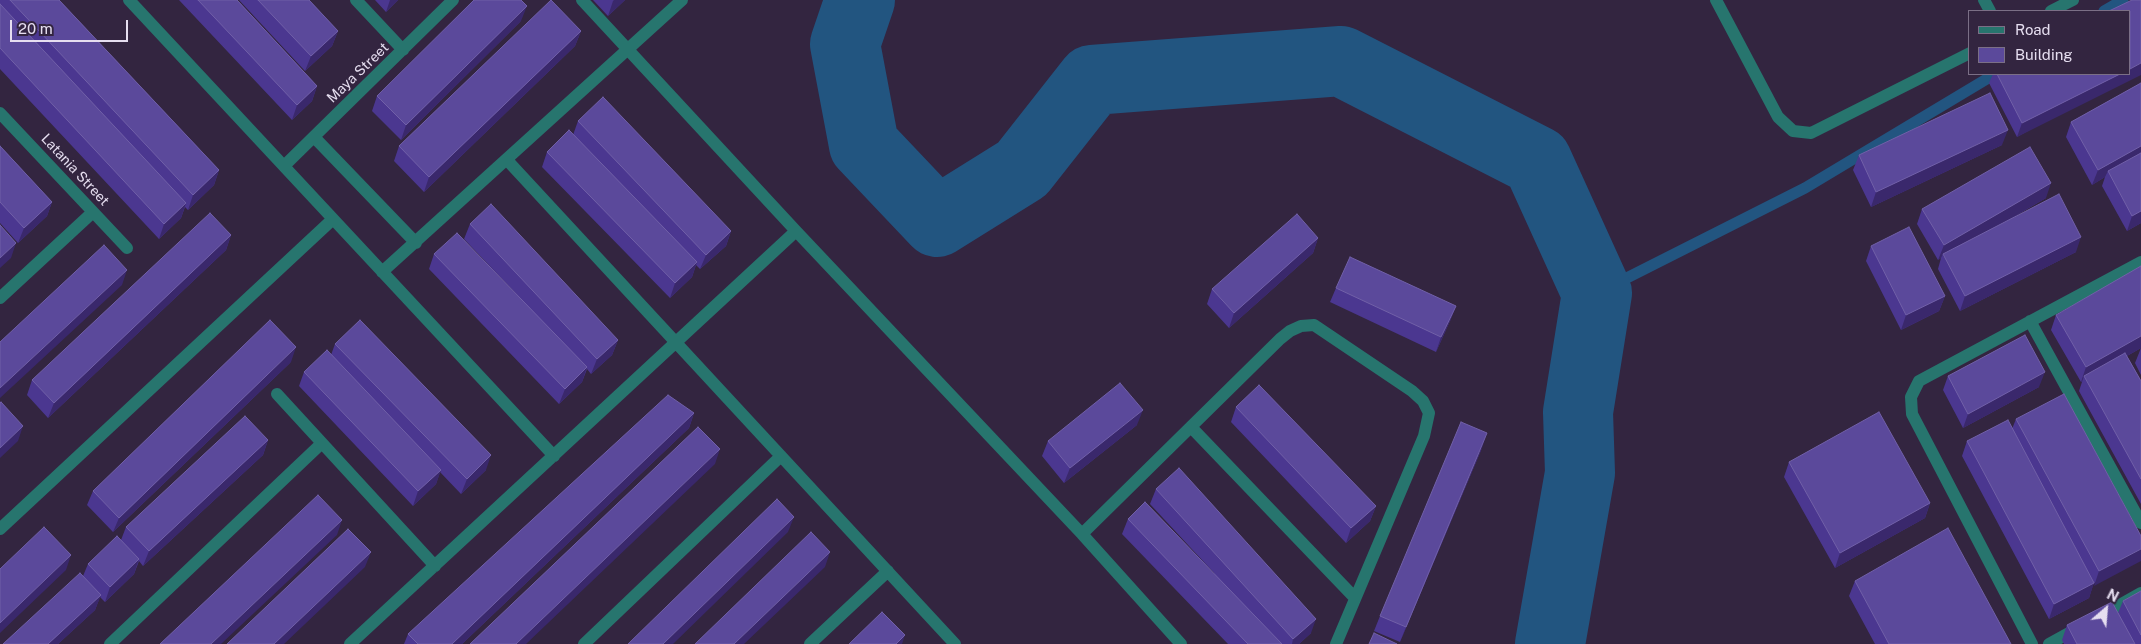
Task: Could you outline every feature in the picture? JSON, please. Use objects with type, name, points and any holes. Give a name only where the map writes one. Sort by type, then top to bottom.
[{"type":"street","points":[[129,0],[554,456]]},
{"type":"street","points":[[356,0],[403,50]]},
{"type":"street","name":"Maya Street","points":[[284,166],[454,0]]},
{"type":"street","points":[[582,0],[796,232],[1082,534],[1181,644]]},
{"type":"street","points":[[382,272],[682,0]]},
{"type":"street","points":[[1716,0],[1778,117],[1793,131],[1811,133],[1968,54]]},
{"type":"street","points":[[2053,10],[2073,0]]},
{"type":"street","name":"Latania Street","points":[[0,113],[127,248]]},
{"type":"street","points":[[314,137],[416,242]]},
{"type":"street","points":[[507,160],[955,644]]},
{"type":"street","points":[[0,298],[93,212]]},
{"type":"street","points":[[0,529],[333,219]]},
{"type":"street","points":[[350,644],[796,232]]},
{"type":"street","points":[[2032,644],[1912,414],[1911,397],[1919,381],[2141,262]]},
{"type":"street","points":[[2030,321],[2141,523]]},
{"type":"street","points":[[1082,534],[1280,339],[1290,330],[1314,325],[1423,401],[1429,413],[1424,436],[1336,644]]},
{"type":"street","points":[[277,394],[435,566]]},
{"type":"street","points":[[1192,427],[1355,598]]},
{"type":"street","points":[[110,644],[322,444]]},
{"type":"street","points":[[584,644],[781,456]]},
{"type":"street","points":[[810,644],[888,571]]},
{"type":"street","points":[[2049,644],[2141,593]]},
{"type":"building","points":[[10,0],[59,0],[219,170],[193,195]]},
{"type":"building","points":[[198,0],[237,0],[317,86],[297,105]]},
{"type":"building","points":[[258,0],[309,0],[338,31],[311,56]]},
{"type":"building","points":[[474,0],[521,0],[527,6],[406,125],[377,96]]},
{"type":"building","points":[[551,0],[581,31],[429,177],[399,146]]},
{"type":"building","points":[[2132,0],[2141,0],[2141,63],[2131,68],[2131,10],[2111,10]]},
{"type":"building","points":[[0,4],[186,203],[164,224],[0,48]]},
{"type":"building","points":[[1998,75],[2118,75],[2022,123]]},
{"type":"building","points":[[2141,83],[2141,146],[2098,170],[2071,122]]},
{"type":"building","points":[[1990,93],[2008,130],[1876,192],[1859,155]]},
{"type":"building","points":[[603,97],[731,231],[706,255],[578,121]]},
{"type":"building","points":[[569,130],[697,262],[675,283],[547,152]]},
{"type":"building","points":[[0,146],[52,202],[24,228],[0,202]]},
{"type":"building","points":[[2030,147],[2051,183],[1944,245],[1922,209]]},
{"type":"building","points":[[2141,153],[2141,211],[2132,216],[2108,171]]},
{"type":"building","points":[[2059,194],[2081,237],[1965,296],[1943,254]]},
{"type":"building","points":[[491,204],[618,340],[597,359],[470,224]]},
{"type":"building","points":[[210,213],[231,235],[54,403],[32,380]]},
{"type":"building","points":[[1297,214],[1318,238],[1234,313],[1212,289]]},
{"type":"building","points":[[0,225],[16,243],[0,258]]},
{"type":"building","points":[[1909,227],[1945,296],[1906,315],[1871,246]]},
{"type":"building","points":[[457,233],[587,367],[565,389],[434,254]]},
{"type":"building","points":[[104,245],[127,270],[0,388],[0,342]]},
{"type":"building","points":[[1350,257],[1456,306],[1441,337],[1336,288]]},
{"type":"building","points":[[2141,266],[2141,336],[2086,367],[2056,315]]},
{"type":"building","points":[[270,320],[296,347],[119,518],[93,491]]},
{"type":"building","points":[[360,320],[491,455],[467,479],[335,344]]},
{"type":"building","points":[[2025,335],[2045,372],[1968,414],[1948,376]]},
{"type":"building","points":[[327,350],[441,470],[418,491],[304,372]]},
{"type":"building","points":[[2125,353],[2141,381],[2141,479],[2084,376]]},
{"type":"building","points":[[1120,383],[1143,410],[1070,468],[1048,441]]},
{"type":"building","points":[[1259,385],[1376,506],[1351,528],[1236,407]]},
{"type":"building","points":[[2064,394],[2141,536],[2141,549],[2099,571],[2016,419]]},
{"type":"building","points":[[668,395],[694,413],[452,644],[418,644],[408,634]]},
{"type":"building","points":[[0,403],[23,426],[0,448]]},
{"type":"building","points":[[1879,412],[1930,503],[1840,553],[1789,462]]},
{"type":"building","points":[[245,416],[268,440],[149,551],[126,527]]},
{"type":"building","points":[[2008,420],[2094,583],[2054,604],[1967,441]]},
{"type":"building","points":[[1461,422],[1487,433],[1406,627],[1380,616]]},
{"type":"building","points":[[698,427],[720,449],[516,644],[470,644]]},
{"type":"building","points":[[1179,468],[1316,619],[1293,639],[1156,489]]},
{"type":"building","points":[[318,495],[342,520],[211,644],[160,644]]},
{"type":"building","points":[[777,499],[794,517],[663,644],[628,644]]},
{"type":"building","points":[[1145,502],[1282,644],[1248,644],[1128,519]]},
{"type":"building","points":[[44,527],[71,555],[0,623],[0,569]]},
{"type":"building","points":[[1948,528],[2011,644],[1889,644],[1855,581]]},
{"type":"building","points":[[348,529],[371,552],[274,644],[227,644]]},
{"type":"building","points":[[811,532],[830,552],[734,644],[695,644]]},
{"type":"building","points":[[117,536],[139,559],[110,587],[88,564]]},
{"type":"building","points":[[80,573],[101,595],[48,644],[3,644]]},
{"type":"building","points":[[2141,591],[2141,635],[2123,601]]},
{"type":"building","points":[[2112,602],[2135,644],[2077,644],[2067,625]]},
{"type":"building","points":[[882,612],[905,635],[896,644],[849,644]]},
{"type":"building","points":[[1374,633],[1397,644],[1369,644]]},
{"type":"waterway","points":[[860,0],[845,44],[864,145],[937,222],[1022,169],[1092,80],[1341,61],[1537,161],[1597,293],[1578,412],[1580,473],[1550,644]]},
{"type":"waterway","points":[[2106,10],[2123,0]]},
{"type":"waterway","points":[[1597,293],[1805,188],[1993,75]]}]
